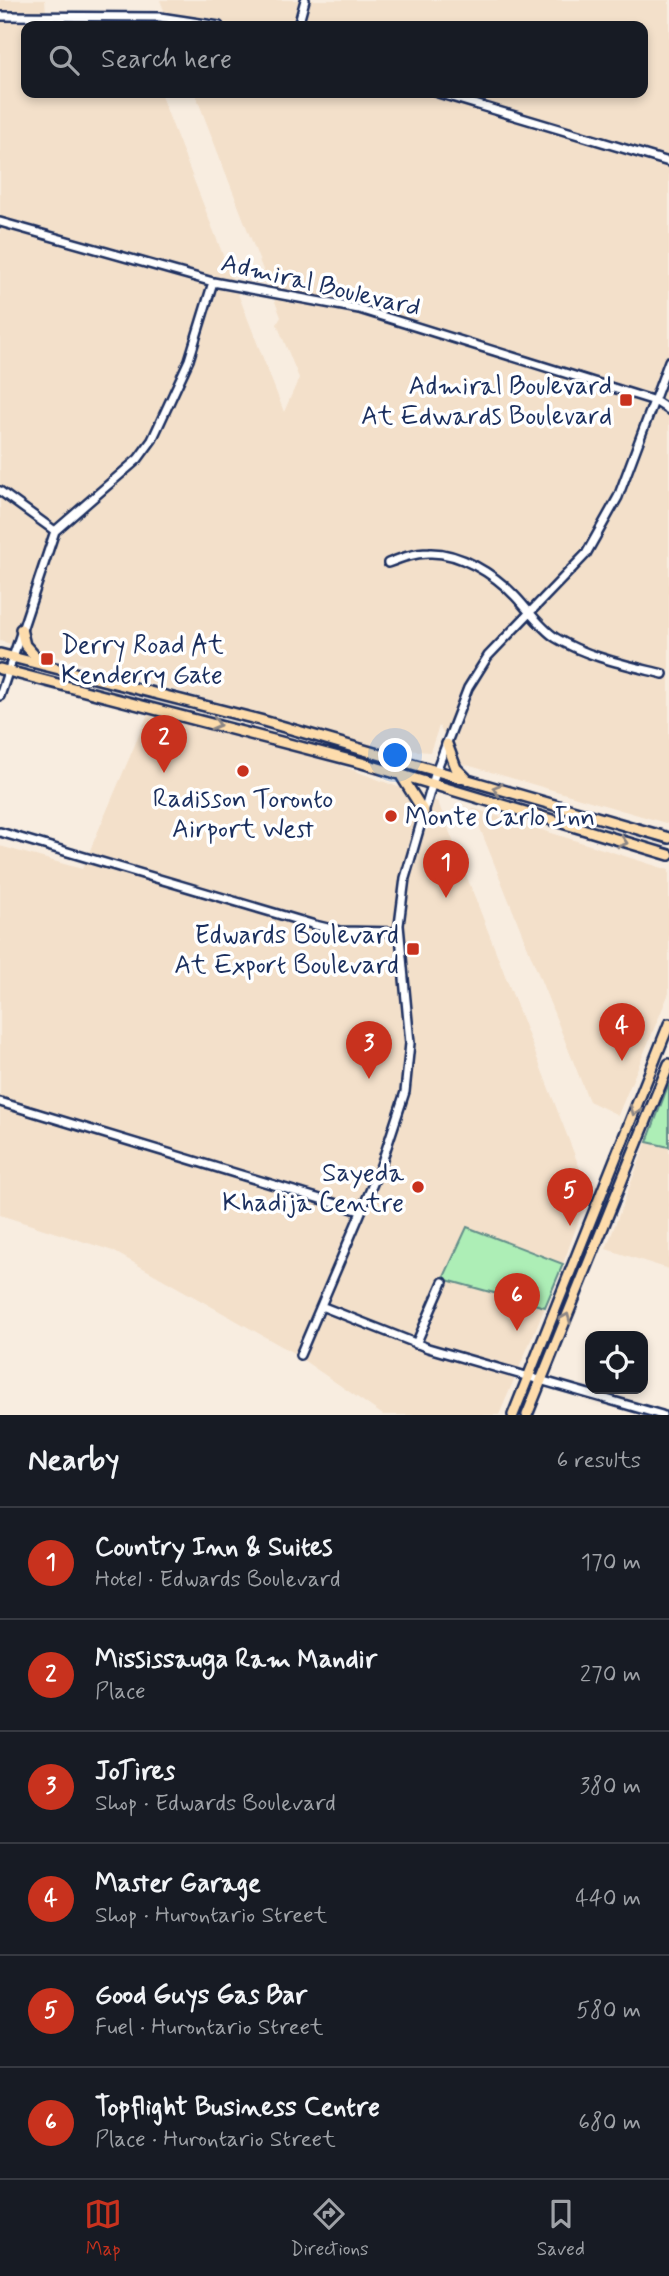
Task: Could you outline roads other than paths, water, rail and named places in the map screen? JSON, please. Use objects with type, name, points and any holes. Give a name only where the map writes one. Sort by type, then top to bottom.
[{"type":"main road","points":[[21,629],[25,645],[44,667]]},
{"type":"main road","points":[[0,654],[331,741],[669,838]]},
{"type":"main road","points":[[4,670],[327,754],[669,855]]},
{"type":"main road","points":[[83,691],[86,678]]},
{"type":"main road","points":[[127,702],[130,689]]},
{"type":"main road","points":[[327,754],[331,741]]},
{"type":"main road","points":[[447,744],[456,768],[471,781]]},
{"type":"main road","points":[[362,764],[365,751]]},
{"type":"main road","points":[[401,776],[415,792],[425,811]]},
{"type":"main road","points":[[513,1415],[669,1024]]},
{"type":"main road","points":[[527,1415],[669,1064]]},
{"type":"street","points":[[299,21],[305,0]]},
{"type":"street","points":[[0,16],[160,17],[186,21]]},
{"type":"street","points":[[455,98],[669,162]]},
{"type":"street","name":"Admiral Boulevard","points":[[0,222],[213,282],[359,309],[655,401],[669,410]]},
{"type":"street","points":[[0,696],[4,670],[12,657],[55,531],[138,459],[152,440],[190,360],[213,282]]},
{"type":"street","points":[[300,1355],[394,1132],[407,1081],[409,1029],[399,932],[405,878],[436,771],[468,688],[488,656],[590,546],[622,488],[669,362]]},
{"type":"street","points":[[0,491],[55,531]]},
{"type":"street","points":[[388,563],[410,555],[431,552],[487,572],[554,637],[589,653],[663,674]]},
{"type":"street","points":[[0,832],[315,925],[340,931],[399,932]]},
{"type":"street","points":[[0,1102],[360,1211]]},
{"type":"street","points":[[416,1344],[443,1282]]},
{"type":"street","points":[[321,1306],[416,1344],[662,1415]]},
{"type":"place","name":"Admiral Boulevard At Edwards Boulevard","points":[[626,400]]},
{"type":"place","name":"Derry Road At Kenderry Gate","points":[[47,659]]},
{"type":"place","name":"Radisson Toronto Airport West","points":[[243,771]]},
{"type":"place","name":"Mississauga Ram Mandir","points":[[164,773]]},
{"type":"place","name":"Monte Carlo Inn","points":[[391,816]]},
{"type":"place","name":"Country Inn & Suites","points":[[446,898]]},
{"type":"place","name":"Edwards Boulevard At Export Boulevard","points":[[413,949]]},
{"type":"place","name":"Master Garage","points":[[622,1061]]},
{"type":"place","name":"JoTires","points":[[369,1079]]},
{"type":"place","name":"Sayeda Khadija Centre","points":[[418,1187]]},
{"type":"place","name":"Good Guys Gas Bar","points":[[570,1226]]},
{"type":"place","name":"Topflight Business Centre","points":[[517,1331]]}]
